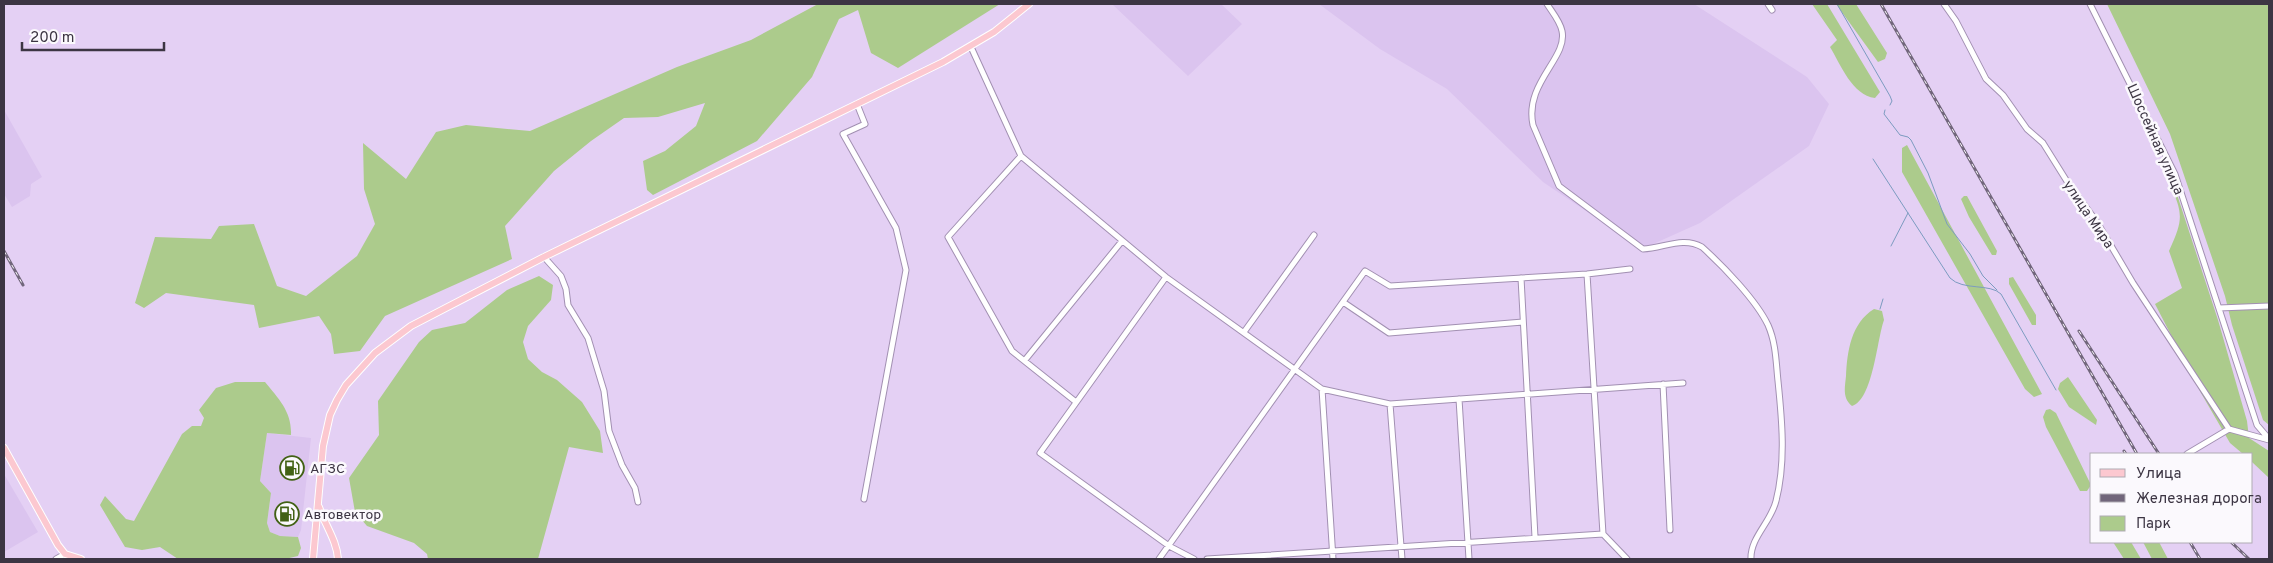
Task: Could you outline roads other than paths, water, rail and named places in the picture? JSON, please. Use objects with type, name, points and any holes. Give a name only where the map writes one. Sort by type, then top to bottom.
[{"type":"main road","points":[[313,559],[323,446],[330,415],[346,385],[375,353],[411,326],[544,257],[971,47],[994,32],[1029,4]]},
{"type":"main road","points":[[4,448],[65,554],[82,559]]},
{"type":"main road","points":[[318,504],[326,528],[334,542],[338,559]]},
{"type":"main road","points":[[315,534],[320,528],[326,528]]},
{"type":"street","points":[[1547,4],[1560,23],[1562,40],[1560,49],[1536,89],[1532,99],[1531,117],[1560,186],[1643,249],[1686,241],[1702,247],[1754,303],[1772,334],[1776,353],[1782,422],[1780,479],[1776,503],[1752,546],[1751,559]]},
{"type":"street","points":[[1768,4],[1772,10]]},
{"type":"street","name":"улица Мира","points":[[1944,4],[1956,21],[1986,78],[2004,95],[2027,129],[2043,143],[2068,183],[2097,222],[2133,283],[2229,429]]},
{"type":"street","name":"Шоссейная улица","points":[[2090,4],[2174,174],[2258,425],[2269,440]]},
{"type":"street","points":[[971,47],[1021,156],[1166,277],[1322,389],[1390,404],[1683,383]]},
{"type":"street","points":[[857,104],[865,124],[843,134],[896,228],[906,270],[864,499]]},
{"type":"street","points":[[1021,156],[948,237],[1012,351],[1076,402]]},
{"type":"street","points":[[1244,332],[1314,236]]},
{"type":"street","points":[[1025,360],[1122,241]]},
{"type":"street","points":[[544,257],[561,276],[566,289],[568,305],[588,338],[604,391],[609,431],[622,465],[635,488],[638,502]]},
{"type":"street","points":[[1159,559],[1365,271],[1390,286],[1587,274],[1630,269]]},
{"type":"street","points":[[1587,274],[1603,534],[1627,559]]},
{"type":"street","points":[[1166,277],[1040,453],[1169,546],[1194,559]]},
{"type":"street","points":[[1522,278],[1535,537]]},
{"type":"street","points":[[1343,302],[1389,333],[1523,322]]},
{"type":"street","points":[[2219,308],[2269,306]]},
{"type":"street","points":[[1662,384],[1670,530]]},
{"type":"street","points":[[1322,389],[1333,559]]},
{"type":"street","points":[[1459,399],[1469,559]]},
{"type":"street","points":[[1390,404],[1402,559]]},
{"type":"street","points":[[2189,453],[2229,429],[2269,440]]},
{"type":"street","points":[[1207,559],[1265,557],[1333,550],[1603,534]]},
{"type":"street","points":[[56,559],[65,554]]},
{"type":"waterway","points":[[1837,4],[1890,96],[1892,101],[1890,105]]},
{"type":"waterway","points":[[1885,110],[1884,114],[1900,135],[1911,140],[1928,173],[1947,224],[1970,254],[1983,276],[1997,290]]},
{"type":"waterway","points":[[1873,159],[1950,278],[1955,282],[1990,289],[2001,294],[2056,390]]},
{"type":"waterway","points":[[1891,246],[1908,213]]},
{"type":"waterway","points":[[1880,309],[1883,299]]},
{"type":"railway","points":[[1881,4],[2136,453]]},
{"type":"railway","points":[[4,251],[23,285]]},
{"type":"railway","points":[[2079,331],[2158,453]]},
{"type":"railway","points":[[2191,543],[2200,559]]},
{"type":"railway","points":[[2232,543],[2249,559]]},
{"type":"place","name":"АГЗС","points":[[292,468]]},
{"type":"place","name":"Автовектор","points":[[287,514]]}]
